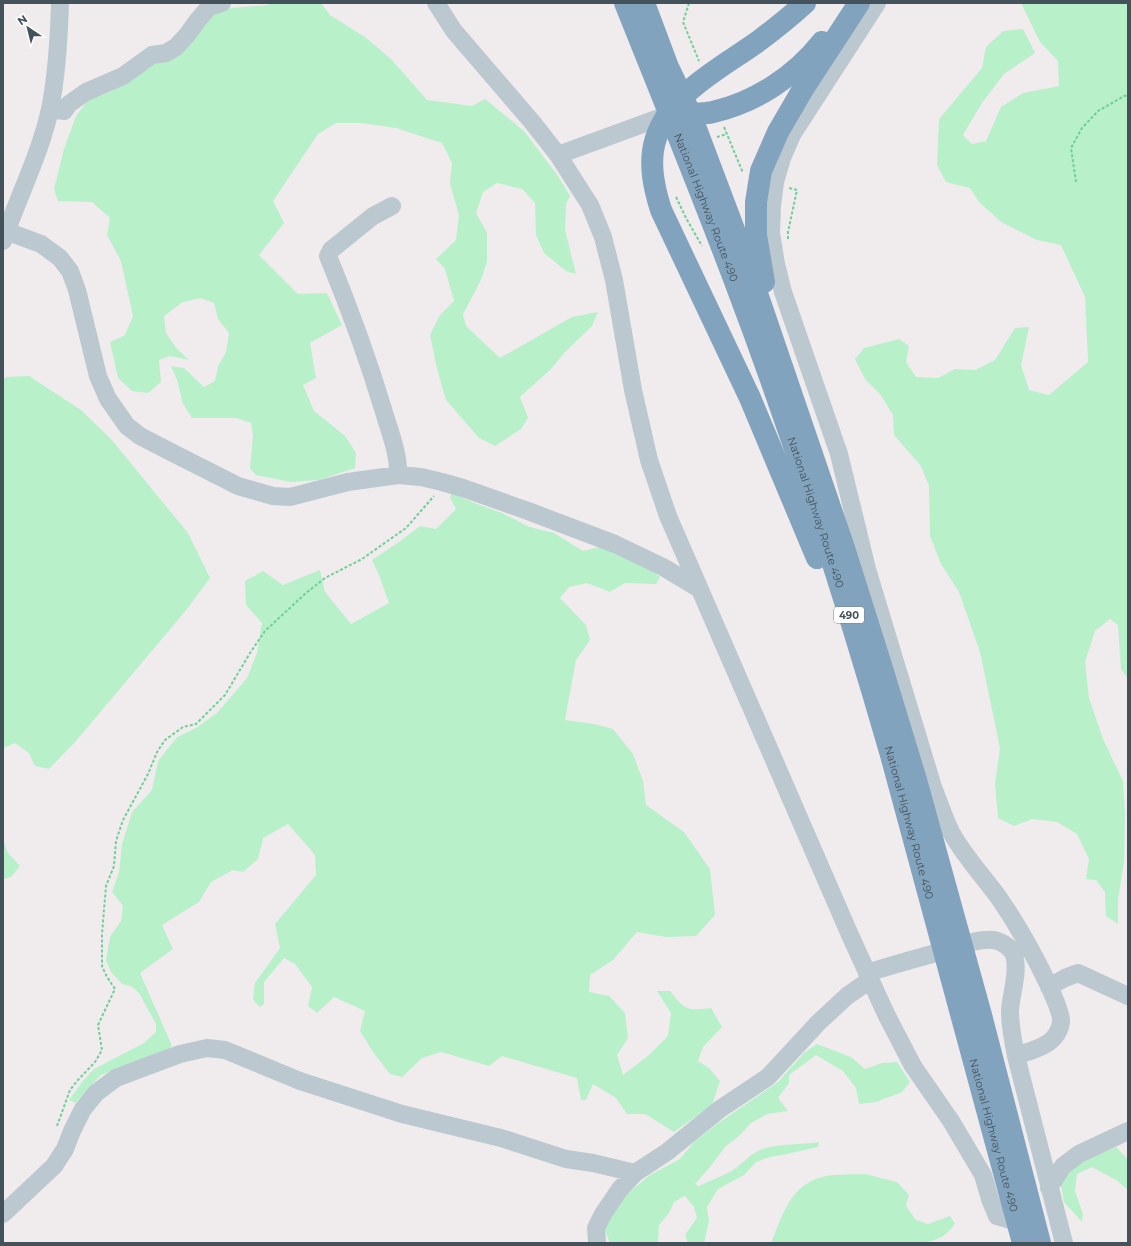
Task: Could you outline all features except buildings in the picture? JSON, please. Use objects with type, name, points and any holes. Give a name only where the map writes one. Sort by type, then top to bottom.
[{"type":"highway","name":"National Highway Route 490","points":[[625,3],[680,114],[747,264],[844,548],[916,780],[953,948],[1023,1243]]},
{"type":"highway","name":"National Highway Route 490","points":[[644,3],[668,67],[680,114],[734,280],[826,541],[953,948],[981,1015],[1040,1243]]},
{"type":"highway","points":[[805,3],[761,39],[706,69],[693,88],[678,101],[667,117],[656,139],[653,169],[654,187],[661,210],[750,398],[868,676]]},
{"type":"highway","points":[[680,114],[711,112],[738,105],[778,83],[815,50],[853,3]]},
{"type":"highway","points":[[784,370],[763,275],[756,235],[756,202],[761,171],[778,132],[802,90],[859,3]]},
{"type":"street","points":[[60,3],[59,35],[50,109],[35,158],[4,234],[41,244],[60,258],[70,271],[77,290],[98,376],[108,399],[127,426],[140,436],[169,452],[238,486],[273,496],[290,497],[348,482],[398,475],[421,477],[442,482],[528,510],[615,544],[663,567],[698,588]]},
{"type":"street","points":[[50,109],[64,110],[69,104],[86,92],[124,76],[152,55],[166,53],[187,35],[210,7],[222,3]]},
{"type":"street","points":[[436,3],[454,32],[534,123],[558,154],[590,205],[603,237],[614,280],[633,390],[649,460],[668,516],[698,588],[868,976],[896,1036],[913,1066],[951,1121],[983,1175],[990,1199],[998,1216],[1018,1222]]},
{"type":"street","points":[[877,3],[810,106],[794,133],[782,158],[775,182],[771,233],[776,264],[783,292],[839,454],[867,569],[942,811],[951,832],[965,854],[1014,920],[1035,956],[1055,1000],[1062,1021],[1057,1035],[1050,1043],[1016,1056]]},
{"type":"street","points":[[558,154],[680,114]]},
{"type":"street","points":[[392,206],[373,216],[331,250],[328,256],[353,316],[379,397],[398,461],[398,475]]},
{"type":"street","points":[[597,1243],[596,1228],[603,1214],[620,1189],[635,1173],[667,1152],[720,1109],[768,1076],[818,1022],[868,976],[953,948],[984,940],[994,940],[1004,943],[1011,949],[1015,957],[1016,968],[1010,1012],[1016,1056],[1064,1243]]},
{"type":"street","points":[[1049,987],[1078,973],[1128,996]]},
{"type":"street","points":[[3,1214],[54,1166],[65,1149],[83,1109],[96,1094],[116,1078],[180,1054],[207,1048],[225,1050],[300,1081],[402,1114],[501,1138],[566,1159],[594,1162],[635,1173]]},
{"type":"street","points":[[1049,1188],[1063,1166],[1079,1154],[1128,1131]]},
{"type":"path","points":[[689,3],[684,22],[706,69]]},
{"type":"path","points":[[1076,182],[1071,148],[1082,128],[1098,111],[1128,95]]},
{"type":"path","points":[[733,147],[745,177]]},
{"type":"path","points":[[674,191],[686,218],[703,248]]},
{"type":"path","points":[[55,1130],[70,1090],[95,1062],[102,1050],[98,1025],[115,989],[102,966],[102,934],[106,886],[114,866],[116,841],[123,820],[148,774],[157,752],[165,740],[183,727],[196,724],[225,695],[265,631],[306,593],[325,578],[362,560],[406,528],[433,498],[442,482]]},
{"type":"green space","points":[[270,3],[321,3],[330,15],[365,37],[391,59],[427,100],[472,106],[485,99],[524,131],[558,176],[570,196],[566,204],[565,230],[576,274],[566,271],[544,253],[536,235],[535,203],[522,189],[497,183],[483,192],[476,213],[487,233],[487,262],[481,280],[463,314],[466,326],[500,358],[572,317],[598,312],[592,326],[565,352],[551,369],[520,397],[528,418],[521,429],[495,446],[479,438],[446,400],[437,369],[430,335],[440,315],[454,301],[445,269],[436,259],[456,240],[459,215],[450,184],[452,163],[442,143],[396,128],[362,123],[336,123],[318,134],[273,201],[284,223],[259,255],[298,294],[327,293],[342,325],[310,343],[316,378],[303,385],[314,411],[345,436],[356,453],[355,468],[319,480],[291,482],[256,475],[250,468],[253,436],[251,423],[236,418],[192,418],[183,404],[177,380],[171,366],[184,368],[204,387],[215,381],[218,366],[226,352],[229,333],[218,319],[214,303],[200,298],[183,302],[164,316],[166,333],[177,349],[189,360],[170,356],[159,360],[161,382],[148,393],[132,391],[118,378],[110,342],[125,335],[133,316],[121,261],[107,235],[110,218],[92,202],[58,201],[54,189],[64,149],[76,116],[88,100],[110,92],[135,77],[214,12],[231,8],[268,5]]},
{"type":"green space","points":[[1021,3],[1128,3],[1128,679],[1121,669],[1118,625],[1110,619],[1095,631],[1085,662],[1089,698],[1103,739],[1123,781],[1125,814],[1124,862],[1118,900],[1118,924],[1106,916],[1105,892],[1096,880],[1086,879],[1089,859],[1077,834],[1057,822],[1032,819],[1014,826],[998,818],[995,784],[1000,748],[980,652],[959,592],[941,564],[930,536],[929,486],[921,466],[894,435],[893,415],[880,394],[865,379],[855,359],[864,348],[899,339],[909,346],[906,362],[916,377],[938,378],[955,369],[975,370],[995,360],[1015,328],[1029,327],[1021,365],[1029,390],[1049,395],[1088,362],[1085,297],[1061,245],[1037,240],[1001,222],[979,202],[970,188],[946,182],[937,165],[939,119],[982,68],[986,47],[1003,31],[1023,29],[1035,53],[1004,74],[982,103],[963,135],[972,144],[986,141],[1001,107],[1023,93],[1059,86],[1058,61],[1040,42]]},
{"type":"green space","points":[[29,376],[81,410],[111,439],[188,533],[210,578],[187,609],[76,741],[49,769],[35,766],[29,753],[15,743],[3,748],[3,380],[6,377]]},
{"type":"green space","points":[[452,493],[502,513],[530,527],[554,533],[583,551],[600,547],[643,563],[660,577],[656,584],[625,583],[610,592],[587,583],[569,587],[560,598],[586,625],[590,640],[576,660],[565,720],[594,724],[613,729],[633,754],[643,781],[646,805],[684,832],[710,869],[715,915],[696,936],[666,937],[637,932],[613,960],[590,975],[589,992],[609,996],[625,1013],[628,1038],[617,1055],[623,1075],[649,1055],[668,1036],[671,1013],[657,991],[670,991],[683,1006],[687,1008],[711,1008],[722,1027],[703,1047],[698,1061],[709,1068],[720,1081],[712,1105],[674,1132],[645,1114],[627,1114],[616,1098],[593,1084],[586,1100],[581,1100],[577,1078],[502,1056],[489,1066],[441,1052],[422,1058],[402,1077],[390,1074],[373,1052],[360,1031],[365,1011],[334,997],[317,1013],[308,1006],[312,987],[295,964],[284,958],[264,982],[264,1004],[260,1007],[253,1000],[255,983],[280,948],[275,924],[316,875],[315,855],[288,824],[263,838],[258,859],[243,872],[233,870],[211,882],[199,902],[162,925],[173,949],[140,973],[172,1046],[161,1056],[129,1064],[101,1075],[75,1103],[69,1100],[94,1069],[144,1043],[156,1032],[156,1024],[139,993],[131,986],[122,984],[111,972],[106,960],[110,937],[121,921],[123,906],[112,892],[119,872],[122,844],[132,812],[152,790],[158,761],[177,737],[196,728],[217,713],[247,678],[257,653],[262,623],[246,605],[245,581],[263,571],[283,585],[320,570],[325,592],[351,624],[389,603],[372,560],[420,526],[436,529],[456,509],[450,497]]},
{"type":"green space","points":[[3,840],[8,853],[20,866],[11,877],[3,879]]},
{"type":"green space","points":[[817,1044],[851,1057],[865,1069],[882,1063],[897,1062],[910,1082],[902,1092],[876,1102],[859,1104],[856,1088],[843,1071],[816,1055],[789,1075],[789,1083],[778,1098],[788,1111],[767,1114],[751,1123],[739,1136],[725,1147],[695,1184],[699,1186],[729,1172],[754,1153],[763,1149],[777,1146],[819,1142],[818,1147],[770,1157],[756,1162],[744,1175],[718,1189],[707,1207],[709,1221],[704,1243],[688,1243],[685,1235],[697,1218],[694,1207],[685,1196],[674,1202],[669,1213],[659,1225],[658,1243],[610,1243],[604,1228],[627,1194],[650,1175],[680,1159],[694,1142],[717,1124],[778,1082],[804,1053]]},
{"type":"green space","points":[[1116,1147],[1128,1159],[1128,1190],[1116,1180],[1092,1167],[1077,1174],[1075,1191],[1083,1214],[1082,1222],[1064,1202],[1061,1185],[1067,1168]]},
{"type":"green space","points":[[865,1174],[897,1182],[909,1195],[906,1206],[916,1220],[928,1224],[950,1216],[955,1224],[941,1237],[923,1243],[771,1243],[787,1206],[799,1190],[807,1184],[822,1177]]}]
